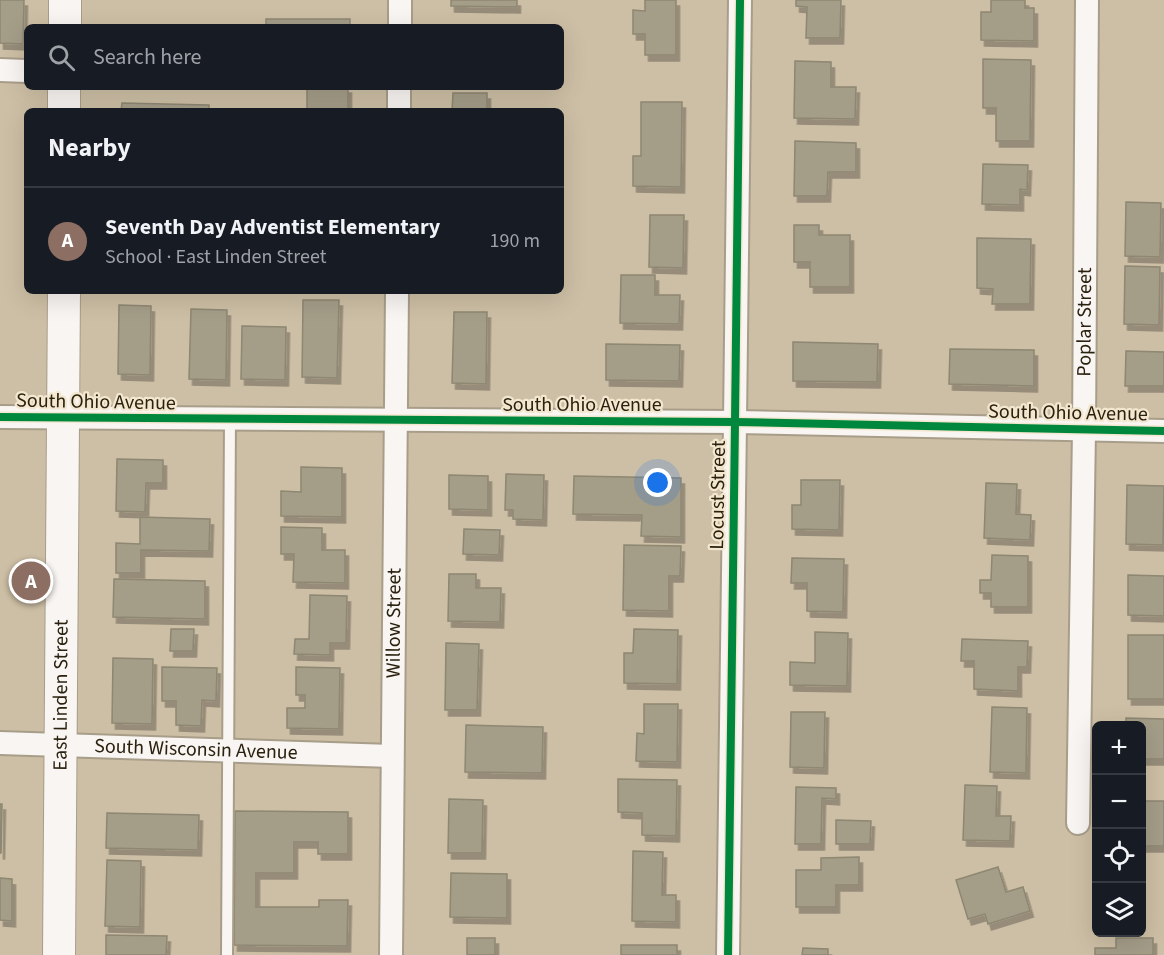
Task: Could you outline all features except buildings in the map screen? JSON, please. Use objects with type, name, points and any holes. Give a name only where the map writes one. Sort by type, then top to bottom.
[{"type":"main road","points":[[65,0],[65,24]]},
{"type":"main road","points":[[64,90],[64,108]]},
{"type":"main road","name":"East Linden Street","points":[[59,955],[64,294]]},
{"type":"street","points":[[399,24],[400,0]]},
{"type":"street","name":"Locust Street","points":[[728,955],[740,0]]},
{"type":"street","name":"Poplar Street","points":[[1078,823],[1087,0]]},
{"type":"street","points":[[0,70],[24,71]]},
{"type":"street","points":[[399,90],[399,108]]},
{"type":"street","name":"Willow Street","points":[[391,955],[396,294]]},
{"type":"street","name":"South Ohio Avenue","points":[[0,417],[735,423],[1164,431]]},
{"type":"street","name":"South Wisconsin Avenue","points":[[0,743],[392,756]]},
{"type":"lane","points":[[227,955],[230,420]]},
{"type":"cycle path","points":[[728,955],[740,0]]},
{"type":"cycle path","points":[[0,417],[735,422],[1164,431]]},
{"type":"place","name":"Seventh Day Adventist Elementary","points":[[31,581]]}]
